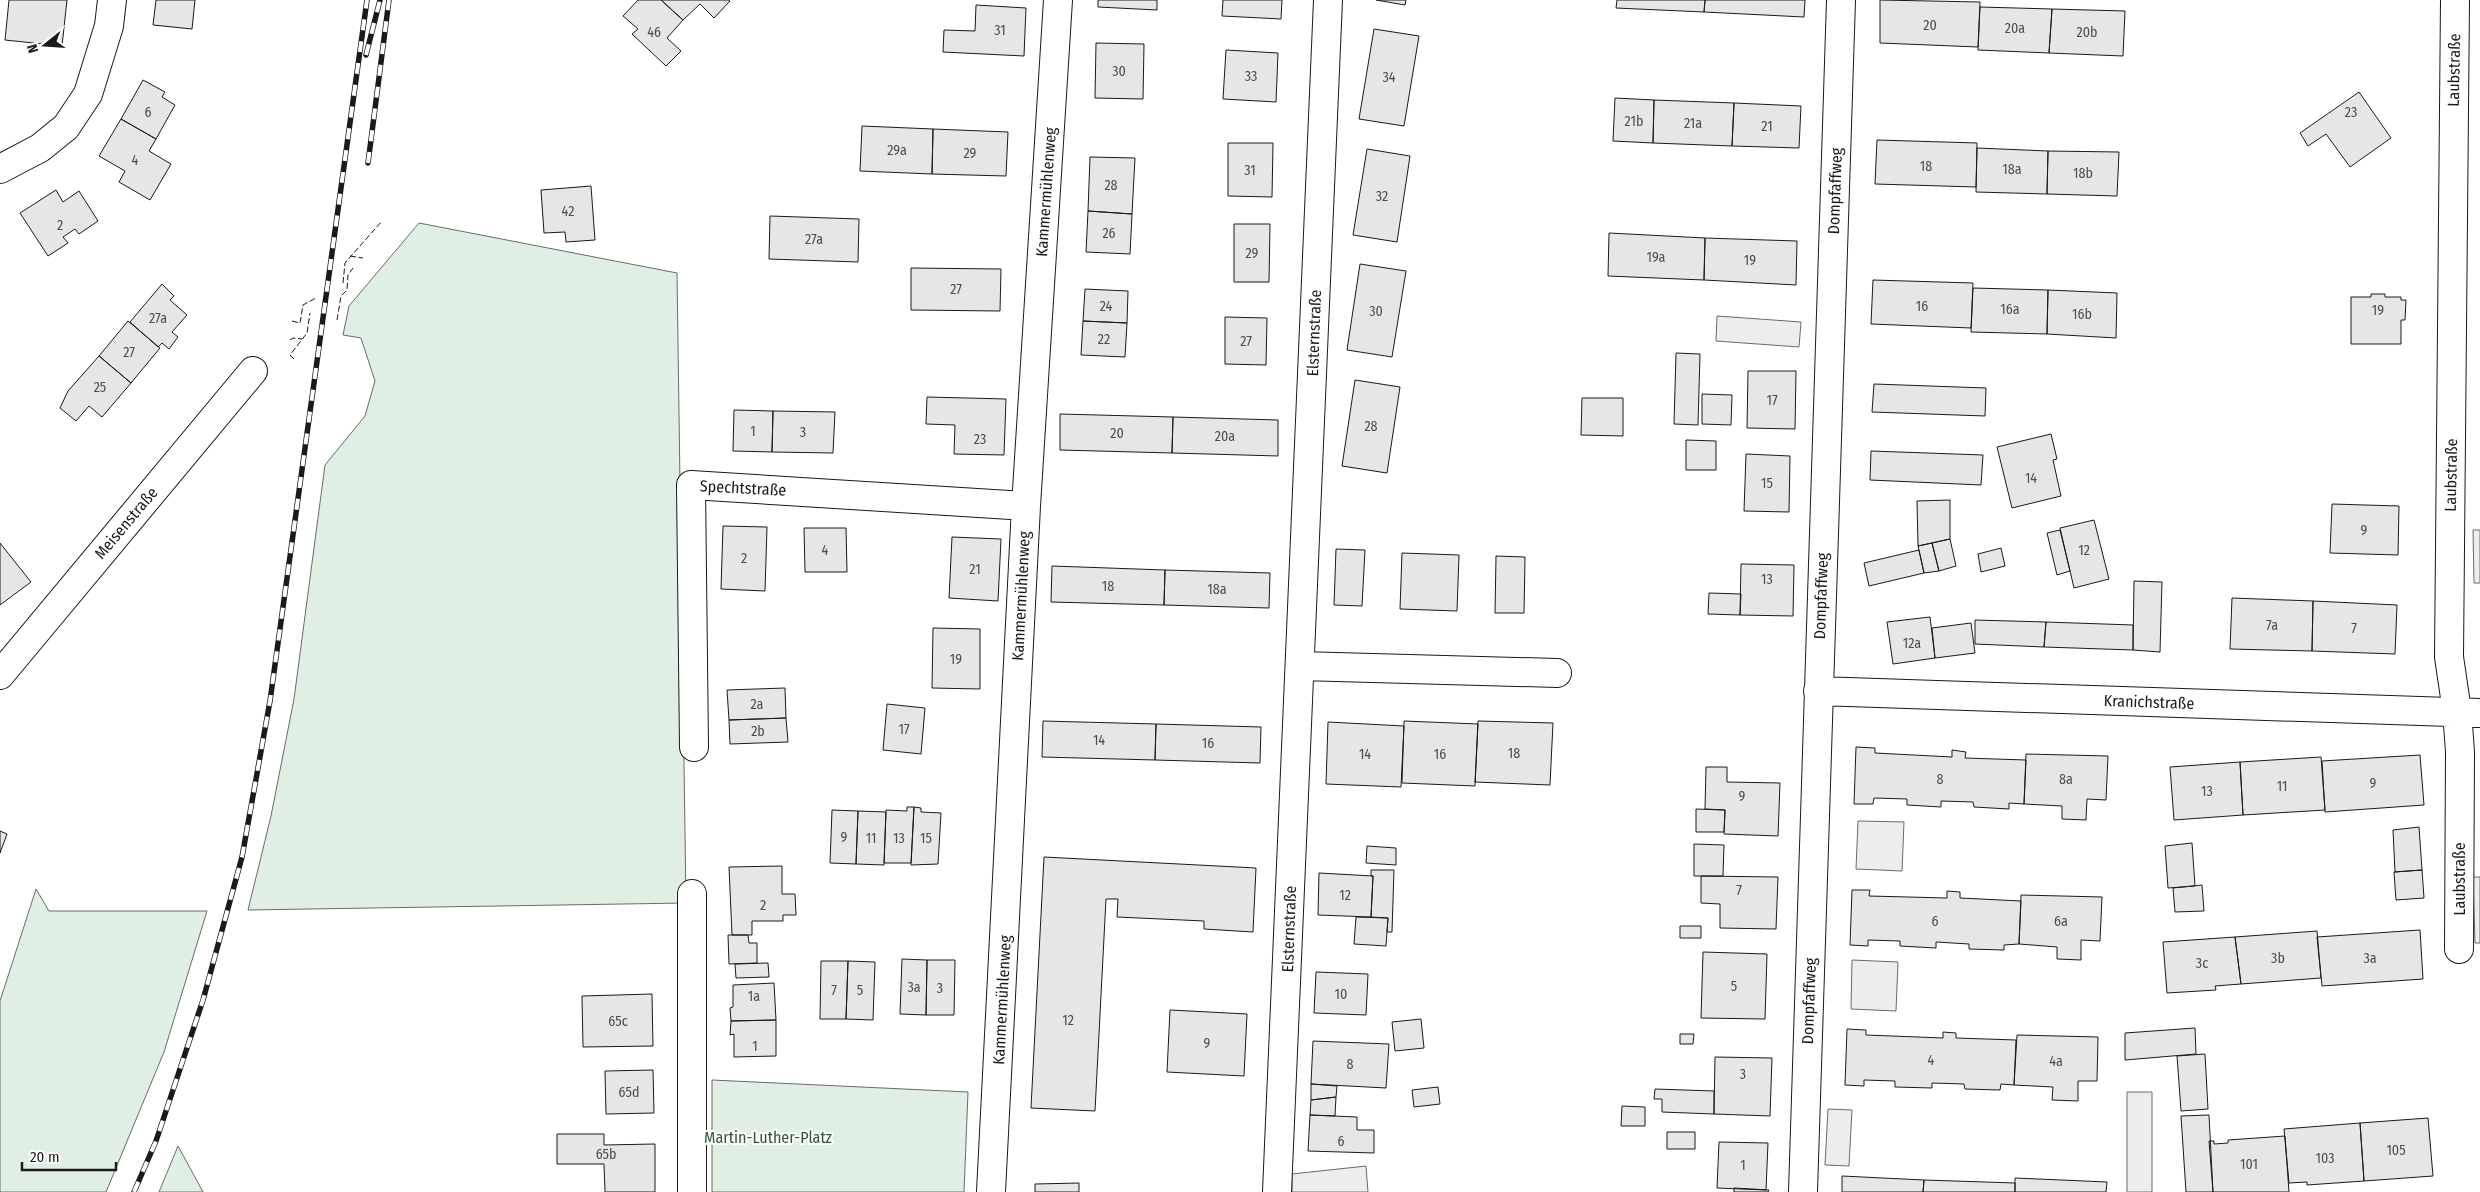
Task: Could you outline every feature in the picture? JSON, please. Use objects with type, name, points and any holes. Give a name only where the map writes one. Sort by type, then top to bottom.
[{"type":"street","points":[[0,169],[40,148],[66,127],[88,94],[109,26],[112,0]]},
{"type":"street","name":"Kammermühlenweg","points":[[991,1192],[1026,506],[1058,0]]},
{"type":"street","name":"Elsternstraße","points":[[1277,1192],[1328,0]]},
{"type":"street","name":"Dompfaffweg","points":[[1803,1192],[1841,0]]},
{"type":"street","name":"Laubstraße","points":[[2455,0],[2449,657],[2469,712],[2460,752],[2459,949]]},
{"type":"street","name":"Meisenstraße","points":[[0,675],[253,371]]},
{"type":"street","name":"Spechtstraße","points":[[694,747],[691,485],[1026,506]]},
{"type":"street","points":[[1300,666],[1557,673]]},
{"type":"street","name":"Kranichstraße","points":[[1818,691],[2469,712]]},
{"type":"street","points":[[692,894],[692,1192]]},
{"type":"green space","points":[[419,223],[677,273],[686,903],[248,910],[271,816],[294,699],[325,465],[365,416],[375,381],[361,338],[343,335],[349,306]]},
{"type":"green space","points":[[36,889],[49,911],[207,911],[164,1052],[106,1192],[0,1192],[0,1001]]},
{"type":"green space","name":"Martin-Luther-Platz","points":[[712,1080],[968,1092],[964,1192],[712,1192]]},
{"type":"green space","points":[[178,1146],[203,1192],[159,1192]]},
{"type":"shaded area","points":[[1717,316],[1801,322],[1799,347],[1716,341]]},
{"type":"shaded area","points":[[2473,530],[2480,530],[2480,583],[2474,583]]},
{"type":"shaded area","points":[[1858,821],[1904,822],[1902,871],[1856,869]]},
{"type":"shaded area","points":[[2473,877],[2480,877],[2480,943],[2475,943]]},
{"type":"shaded area","points":[[1852,960],[1898,962],[1896,1011],[1851,1009]]},
{"type":"shaded area","points":[[2127,1092],[2152,1092],[2152,1192],[2127,1192]]},
{"type":"shaded area","points":[[1828,1109],[1852,1110],[1849,1166],[1825,1165]]},
{"type":"shaded area","points":[[1366,1166],[1368,1192],[1292,1192],[1292,1174]]},
{"type":"building","points":[[9,0],[67,0],[62,46],[5,40]]},
{"type":"building","points":[[156,0],[195,0],[192,29],[153,25]]},
{"type":"building","points":[[638,0],[661,0],[683,20],[667,38],[681,51],[666,66],[632,34],[638,29],[623,16]]},
{"type":"building","points":[[661,0],[730,1],[714,18],[700,4],[683,20]]},
{"type":"building","points":[[1098,0],[1157,0],[1157,10],[1098,7]]},
{"type":"building","points":[[1223,0],[1282,0],[1281,19],[1222,16]]},
{"type":"building","points":[[1376,0],[1406,0],[1405,5]]},
{"type":"building","points":[[1617,0],[1705,0],[1704,12],[1616,8]]},
{"type":"building","points":[[1705,0],[1805,0],[1804,17],[1704,12]]},
{"type":"building","points":[[1880,0],[1980,2],[1978,47],[1880,43]]},
{"type":"building","points":[[976,5],[1026,8],[1024,56],[943,52],[944,30],[975,31]]},
{"type":"building","points":[[1980,7],[2052,9],[2049,53],[1978,50]]},
{"type":"building","points":[[2052,9],[2125,11],[2123,56],[2049,53]]},
{"type":"building","points":[[1374,29],[1419,36],[1404,126],[1359,119]]},
{"type":"building","points":[[1096,43],[1144,44],[1143,99],[1095,98]]},
{"type":"building","points":[[1226,50],[1278,53],[1276,102],[1223,99]]},
{"type":"building","points":[[143,80],[165,92],[162,97],[175,105],[156,139],[121,119]]},
{"type":"building","points":[[2359,92],[2391,138],[2350,167],[2326,134],[2308,146],[2300,133]]},
{"type":"building","points":[[1615,98],[1654,100],[1653,143],[1613,141]]},
{"type":"building","points":[[1654,100],[1734,103],[1732,146],[1653,143]]},
{"type":"building","points":[[1734,103],[1801,106],[1799,148],[1732,146]]},
{"type":"building","points":[[121,119],[156,139],[149,151],[171,164],[150,200],[119,182],[125,171],[99,156]]},
{"type":"building","points":[[862,126],[933,129],[932,174],[860,171]]},
{"type":"building","points":[[933,129],[1008,132],[1006,176],[932,174]]},
{"type":"building","points":[[1877,140],[1977,143],[1976,187],[1875,184]]},
{"type":"building","points":[[1228,143],[1273,143],[1272,197],[1228,196]]},
{"type":"building","points":[[1977,148],[2048,151],[2047,194],[1976,192]]},
{"type":"building","points":[[1367,149],[1410,156],[1397,242],[1353,235]]},
{"type":"building","points":[[2048,151],[2119,152],[2117,196],[2047,194]]},
{"type":"building","points":[[1090,157],[1135,158],[1132,214],[1088,211]]},
{"type":"building","points":[[591,186],[595,240],[566,242],[565,232],[544,233],[541,190]]},
{"type":"building","points":[[56,190],[63,202],[79,191],[98,221],[79,234],[75,229],[63,237],[68,243],[48,256],[20,213]]},
{"type":"building","points":[[1088,211],[1132,214],[1130,254],[1086,252]]},
{"type":"building","points":[[770,216],[859,219],[858,262],[769,259]]},
{"type":"building","points":[[1234,224],[1270,224],[1269,282],[1234,282]]},
{"type":"building","points":[[1609,233],[1705,238],[1704,280],[1608,276]]},
{"type":"building","points":[[1705,238],[1797,241],[1796,285],[1704,280]]},
{"type":"building","points":[[1360,264],[1406,271],[1392,357],[1347,350]]},
{"type":"building","points":[[911,268],[1001,269],[1000,311],[911,310]]},
{"type":"building","points":[[1873,280],[1973,283],[1971,328],[1871,324]]},
{"type":"building","points":[[162,284],[174,296],[170,300],[187,315],[172,332],[178,337],[169,349],[162,343],[158,347],[130,322]]},
{"type":"building","points":[[1973,288],[2048,290],[2047,334],[1971,332]]},
{"type":"building","points":[[1085,289],[1128,291],[1127,323],[1083,321]]},
{"type":"building","points":[[2048,290],[2117,293],[2116,338],[2047,334]]},
{"type":"building","points":[[2371,294],[2385,294],[2385,297],[2401,297],[2401,300],[2406,300],[2405,320],[2401,320],[2401,344],[2351,344],[2351,297],[2371,297]]},
{"type":"building","points":[[1225,317],[1267,318],[1266,365],[1225,364]]},
{"type":"building","points":[[128,321],[160,348],[131,383],[99,356]]},
{"type":"building","points":[[1083,321],[1127,323],[1125,357],[1081,355]]},
{"type":"building","points":[[1676,353],[1700,354],[1698,425],[1674,424]]},
{"type":"building","points":[[99,356],[131,383],[102,417],[89,406],[76,421],[60,408],[68,391]]},
{"type":"building","points":[[1748,371],[1796,371],[1795,429],[1747,428]]},
{"type":"building","points":[[1355,380],[1400,387],[1387,473],[1342,466]]},
{"type":"building","points":[[1874,384],[1986,388],[1985,416],[1872,412]]},
{"type":"building","points":[[1702,394],[1732,395],[1731,425],[1702,424]]},
{"type":"building","points":[[927,397],[1006,399],[1004,455],[954,454],[955,425],[926,424]]},
{"type":"building","points":[[1582,398],[1623,398],[1623,436],[1581,435]]},
{"type":"building","points":[[734,410],[773,411],[772,452],[733,451]]},
{"type":"building","points":[[773,411],[835,412],[833,453],[772,452]]},
{"type":"building","points":[[1060,414],[1173,417],[1172,453],[1060,450]]},
{"type":"building","points":[[1173,417],[1278,420],[1278,456],[1172,453]]},
{"type":"building","points":[[2051,434],[2057,459],[2053,460],[2061,496],[2012,508],[1997,447]]},
{"type":"building","points":[[1686,440],[1716,441],[1716,470],[1686,470]]},
{"type":"building","points":[[1871,451],[1983,455],[1981,485],[1870,480]]},
{"type":"building","points":[[1746,454],[1790,456],[1789,512],[1744,511]]},
{"type":"building","points":[[1950,500],[1950,539],[1918,546],[1917,501]]},
{"type":"building","points":[[2332,504],[2399,506],[2398,555],[2330,553]]},
{"type":"building","points":[[2094,520],[2109,579],[2074,588],[2060,528]]},
{"type":"building","points":[[723,526],[767,527],[765,591],[721,589]]},
{"type":"building","points":[[804,528],[846,528],[847,572],[805,572]]},
{"type":"building","points":[[2060,530],[2070,571],[2057,575],[2047,533]]},
{"type":"building","points":[[952,537],[1001,539],[998,601],[949,598]]},
{"type":"building","points":[[1950,539],[1956,566],[1939,571],[1932,543]]},
{"type":"building","points":[[0,543],[31,582],[0,605]]},
{"type":"building","points":[[1932,543],[1939,571],[1924,573],[1918,546]]},
{"type":"building","points":[[2001,548],[2005,566],[1981,572],[1978,554]]},
{"type":"building","points":[[1336,549],[1365,550],[1362,606],[1334,605]]},
{"type":"building","points":[[1919,550],[1924,573],[1869,586],[1864,563]]},
{"type":"building","points":[[1402,553],[1459,555],[1457,611],[1400,609]]},
{"type":"building","points":[[1496,556],[1525,557],[1524,613],[1495,613]]},
{"type":"building","points":[[1741,564],[1794,565],[1793,616],[1740,615]]},
{"type":"building","points":[[1052,566],[1165,570],[1164,605],[1051,602]]},
{"type":"building","points":[[1165,570],[1270,573],[1269,608],[1164,605]]},
{"type":"building","points":[[2134,581],[2162,582],[2160,652],[2133,650]]},
{"type":"building","points":[[1709,593],[1741,594],[1740,615],[1708,614]]},
{"type":"building","points":[[2232,598],[2313,601],[2312,651],[2230,649]]},
{"type":"building","points":[[2313,601],[2397,605],[2395,654],[2312,651]]},
{"type":"building","points":[[1930,617],[1935,658],[1893,664],[1887,622]]},
{"type":"building","points":[[1975,620],[2046,622],[2044,647],[1975,644]]},
{"type":"building","points":[[2046,622],[2133,625],[2133,650],[2044,647]]},
{"type":"building","points":[[1971,623],[1975,653],[1935,658],[1932,628]]},
{"type":"building","points":[[933,628],[980,629],[980,689],[932,688]]},
{"type":"building","points":[[785,688],[786,718],[729,720],[727,690]]},
{"type":"building","points":[[887,704],[925,708],[921,754],[883,750]]},
{"type":"building","points":[[786,718],[788,742],[730,744],[729,720]]},
{"type":"building","points":[[1043,721],[1156,724],[1155,760],[1042,757]]},
{"type":"building","points":[[1404,721],[1478,724],[1475,786],[1402,783]]},
{"type":"building","points":[[1478,721],[1553,723],[1550,785],[1475,782]]},
{"type":"building","points":[[1328,722],[1404,726],[1401,787],[1326,784]]},
{"type":"building","points":[[1156,724],[1261,727],[1260,763],[1155,760]]},
{"type":"building","points":[[1856,747],[1875,748],[1875,753],[1952,757],[1952,750],[1966,752],[1965,758],[2026,760],[2024,804],[2009,803],[2009,809],[1974,807],[1973,802],[1941,801],[1941,807],[1907,805],[1907,799],[1874,798],[1873,804],[1854,804]]},
{"type":"building","points":[[2026,754],[2108,756],[2106,800],[2087,799],[2086,820],[2062,819],[2062,806],[2024,804]]},
{"type":"building","points":[[2420,755],[2424,805],[2325,812],[2322,761]]},
{"type":"building","points":[[2321,757],[2325,810],[2243,815],[2240,762]]},
{"type":"building","points":[[2240,762],[2243,815],[2174,820],[2170,767]]},
{"type":"building","points":[[1706,767],[1727,767],[1727,782],[1780,783],[1778,836],[1724,834],[1725,810],[1705,809]]},
{"type":"building","points":[[907,807],[914,807],[911,863],[884,863],[886,810],[907,811]]},
{"type":"building","points":[[914,807],[921,808],[921,812],[941,813],[938,864],[911,865]]},
{"type":"building","points":[[1696,809],[1725,810],[1724,832],[1696,832]]},
{"type":"building","points":[[832,810],[858,811],[856,864],[830,863]]},
{"type":"building","points":[[858,811],[886,812],[884,865],[856,864]]},
{"type":"building","points":[[2419,827],[2422,870],[2395,872],[2393,830]]},
{"type":"building","points":[[0,831],[7,834],[0,853]]},
{"type":"building","points":[[2192,843],[2195,886],[2168,888],[2165,846]]},
{"type":"building","points":[[1694,844],[1724,845],[1723,876],[1694,876]]},
{"type":"building","points":[[1367,846],[1396,848],[1396,865],[1366,863]]},
{"type":"building","points":[[1044,857],[1256,868],[1253,932],[1204,929],[1204,921],[1117,917],[1118,899],[1106,899],[1095,1111],[1031,1108]]},
{"type":"building","points":[[782,866],[782,894],[795,894],[796,915],[783,915],[783,921],[752,921],[752,935],[732,935],[729,867]]},
{"type":"building","points":[[1371,870],[1394,870],[1392,932],[1387,932],[1388,918],[1371,917],[1373,876],[1371,876]]},
{"type":"building","points":[[2422,870],[2424,898],[2396,900],[2394,872]]},
{"type":"building","points":[[1319,873],[1373,876],[1371,917],[1318,915]]},
{"type":"building","points":[[1701,876],[1778,877],[1776,929],[1720,928],[1720,904],[1701,903]]},
{"type":"building","points":[[2202,885],[2204,911],[2175,912],[2173,888]]},
{"type":"building","points":[[1852,890],[1870,890],[1869,896],[1947,898],[1947,891],[1960,892],[1960,898],[2021,901],[2019,944],[2004,945],[2004,950],[1969,949],[1969,944],[1936,942],[1936,948],[1900,946],[1900,941],[1868,940],[1868,946],[1850,945]]},
{"type":"building","points":[[2021,895],[2102,897],[2100,941],[2081,940],[2081,960],[2057,959],[2057,947],[2019,944]]},
{"type":"building","points":[[1356,917],[1388,918],[1386,946],[1354,944]]},
{"type":"building","points":[[1680,926],[1701,926],[1701,938],[1680,938]]},
{"type":"building","points":[[2420,930],[2423,979],[2322,986],[2317,937]]},
{"type":"building","points":[[2317,931],[2321,978],[2241,984],[2235,937]]},
{"type":"building","points":[[728,935],[748,935],[749,943],[757,943],[757,963],[729,964]]},
{"type":"building","points":[[2235,937],[2241,984],[2215,986],[2216,990],[2167,993],[2163,942]]},
{"type":"building","points":[[1703,952],[1767,954],[1765,1019],[1701,1018]]},
{"type":"building","points":[[902,959],[927,960],[926,1015],[900,1014]]},
{"type":"building","points":[[927,960],[955,960],[954,1015],[926,1015]]},
{"type":"building","points":[[821,961],[848,961],[846,1019],[820,1019]]},
{"type":"building","points":[[848,961],[875,962],[873,1020],[846,1019]]},
{"type":"building","points":[[768,963],[769,977],[736,978],[735,964]]},
{"type":"building","points":[[1316,972],[1368,974],[1366,1015],[1314,1013]]},
{"type":"building","points":[[774,983],[776,1020],[731,1021],[730,1008],[733,1007],[733,985]]},
{"type":"building","points":[[652,994],[653,1046],[583,1047],[582,996]]},
{"type":"building","points":[[1170,1010],[1247,1014],[1244,1076],[1167,1072]]},
{"type":"building","points":[[1421,1019],[1424,1048],[1395,1051],[1392,1022]]},
{"type":"building","points":[[776,1020],[776,1056],[734,1057],[734,1034],[730,1035],[731,1021]]},
{"type":"building","points":[[2195,1028],[2196,1054],[2125,1060],[2125,1033]]},
{"type":"building","points":[[1847,1029],[1866,1030],[1866,1035],[1943,1038],[1943,1032],[1956,1033],[1956,1038],[2016,1040],[2014,1085],[2001,1084],[2000,1090],[1965,1089],[1964,1084],[1932,1083],[1932,1088],[1895,1087],[1895,1081],[1864,1080],[1864,1086],[1845,1085]]},
{"type":"building","points":[[1680,1034],[1694,1034],[1693,1044],[1680,1044]]},
{"type":"building","points":[[2017,1035],[2098,1037],[2097,1081],[2078,1081],[2078,1101],[2052,1100],[2053,1087],[2014,1085]]},
{"type":"building","points":[[1313,1041],[1389,1044],[1386,1088],[1311,1084]]},
{"type":"building","points":[[2205,1054],[2208,1109],[2181,1111],[2177,1056]]},
{"type":"building","points":[[1715,1057],[1772,1058],[1770,1116],[1714,1114]]},
{"type":"building","points":[[653,1070],[654,1113],[606,1114],[605,1071]]},
{"type":"building","points":[[1311,1084],[1337,1086],[1336,1097],[1311,1100]]},
{"type":"building","points":[[1438,1087],[1440,1104],[1414,1107],[1412,1090]]},
{"type":"building","points":[[1655,1089],[1714,1091],[1714,1114],[1662,1112],[1662,1099],[1654,1099]]},
{"type":"building","points":[[1336,1097],[1335,1116],[1310,1115],[1311,1100]]},
{"type":"building","points":[[1622,1106],[1645,1107],[1645,1126],[1621,1126]]},
{"type":"building","points":[[1310,1115],[1357,1117],[1357,1130],[1374,1130],[1374,1153],[1308,1151]]},
{"type":"building","points":[[2209,1115],[2213,1192],[2186,1192],[2181,1116]]},
{"type":"building","points":[[2428,1118],[2433,1176],[2364,1181],[2360,1123]]},
{"type":"building","points":[[2360,1123],[2364,1181],[2307,1185],[2307,1182],[2289,1183],[2284,1129]]},
{"type":"building","points":[[1667,1132],[1695,1132],[1695,1149],[1667,1149]]},
{"type":"building","points":[[557,1134],[604,1134],[604,1145],[655,1144],[655,1192],[605,1192],[604,1164],[557,1164]]},
{"type":"building","points":[[2285,1136],[2289,1192],[2213,1192],[2209,1141],[2214,1141],[2214,1144],[2228,1143],[2228,1140]]},
{"type":"building","points":[[1719,1142],[1768,1143],[1766,1190],[1717,1188]]},
{"type":"building","points":[[1842,1176],[1924,1180],[1923,1192],[1842,1192]]},
{"type":"building","points":[[2015,1178],[2107,1182],[2106,1192],[2015,1192]]},
{"type":"building","points":[[1924,1180],[2015,1183],[2015,1192],[1923,1192]]},
{"type":"building","points":[[1079,1183],[1079,1192],[1035,1192],[1035,1184]]},
{"type":"building","points":[[1734,1188],[1769,1190],[1768,1192],[1734,1192]]},
{"type":"railway","points":[[134,1192],[156,1141],[203,1000],[242,857],[270,701],[367,0]]},
{"type":"railway","points":[[366,55],[380,0]]},
{"type":"railway","points":[[368,163],[389,0]]},
{"type":"fence","points":[[343,283],[345,263],[382,221]]},
{"type":"fence","points":[[350,256],[363,258]]},
{"type":"fence","points":[[337,320],[341,296],[347,290],[348,275],[353,268]]},
{"type":"fence","points":[[292,321],[300,323],[303,305],[316,298]]},
{"type":"fence","points":[[294,359],[290,355],[307,333],[310,313]]},
{"type":"fence","points":[[290,340],[293,338],[302,339]]}]
